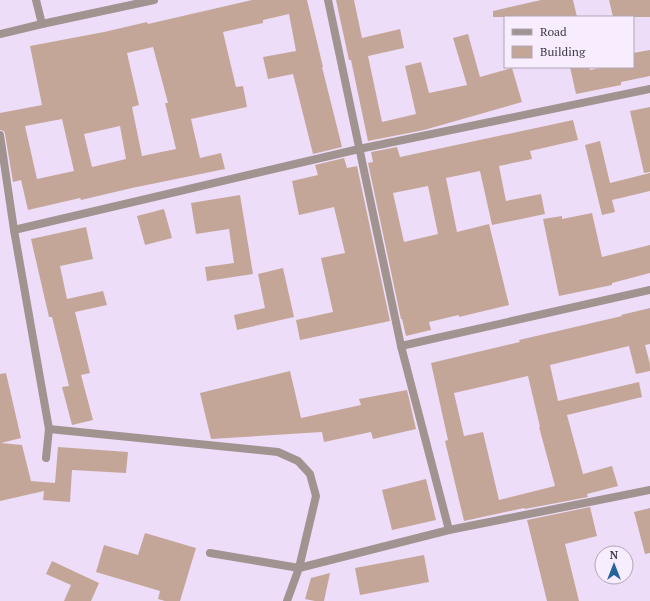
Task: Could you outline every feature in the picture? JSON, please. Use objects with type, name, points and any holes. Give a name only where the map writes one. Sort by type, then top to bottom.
[{"type":"street","points":[[36,0],[42,24]]},
{"type":"street","points":[[0,34],[154,0]]},
{"type":"street","points":[[328,0],[400,346],[449,530]]},
{"type":"street","points":[[14,230],[359,149],[650,89]]},
{"type":"street","points":[[0,135],[14,230],[48,429],[46,458]]},
{"type":"street","points":[[400,346],[650,290]]},
{"type":"street","points":[[48,429],[278,452],[298,462],[310,474],[316,496],[299,568],[287,601]]},
{"type":"street","points":[[210,553],[299,568],[449,530],[650,490]]},
{"type":"building","points":[[252,0],[307,0],[342,147],[313,154],[293,74],[268,79],[263,57],[296,51],[289,14],[263,20],[263,23],[223,32],[236,87],[243,86],[247,107],[191,119],[200,158],[221,153],[225,169],[28,210],[21,180],[13,182],[5,134],[4,131],[0,130],[0,113],[42,105],[30,46],[147,22],[148,24]],"holes":[[[153,47],[168,103],[165,103],[176,149],[142,156],[132,107],[139,105],[127,53]],[[62,119],[74,171],[37,179],[25,126]],[[120,126],[126,159],[92,167],[84,134]]]},
{"type":"building","points":[[336,0],[354,0],[362,38],[400,29],[404,48],[368,56],[382,122],[416,114],[405,66],[421,62],[429,93],[467,85],[453,38],[468,34],[480,77],[512,68],[522,102],[424,130],[368,141],[351,60],[349,60]]},
{"type":"building","points":[[541,0],[573,0],[577,16],[493,17],[493,11]]},
{"type":"building","points":[[609,0],[650,0],[650,17],[613,16]]},
{"type":"building","points":[[650,50],[650,76],[621,82],[621,85],[576,94],[570,68],[589,68],[590,70],[600,68],[634,68],[634,53]]},
{"type":"building","points":[[650,107],[650,172],[644,173],[630,111]]},
{"type":"building","points":[[573,120],[578,140],[530,151],[532,159],[499,166],[506,201],[541,194],[545,214],[492,225],[480,171],[446,178],[457,232],[489,224],[509,305],[459,317],[459,315],[429,322],[431,330],[406,336],[401,319],[368,163],[373,162],[371,152],[397,147],[400,157]],"holes":[[[428,186],[438,234],[404,242],[393,193]]]},
{"type":"building","points":[[600,141],[610,183],[650,173],[650,191],[612,200],[615,212],[602,215],[585,145]]},
{"type":"building","points":[[344,158],[347,168],[357,166],[390,321],[300,340],[296,320],[333,312],[321,258],[345,253],[334,207],[299,215],[292,181],[318,175],[315,165]]},
{"type":"building","points":[[240,195],[253,274],[207,281],[205,267],[234,263],[229,229],[196,234],[191,203]]},
{"type":"building","points":[[164,209],[172,238],[145,245],[137,216]]},
{"type":"building","points":[[592,213],[602,257],[650,245],[650,273],[612,283],[612,285],[559,296],[543,219],[562,216],[562,219]]},
{"type":"building","points":[[86,227],[93,259],[60,266],[67,299],[103,291],[107,305],[75,312],[90,373],[81,375],[93,420],[72,425],[62,387],[69,386],[52,317],[49,317],[31,239]]},
{"type":"building","points":[[283,268],[294,317],[237,330],[234,315],[265,308],[258,274]]},
{"type":"building","points":[[650,308],[650,344],[645,345],[650,364],[650,371],[636,374],[629,346],[550,365],[558,401],[639,382],[642,397],[567,415],[583,474],[612,466],[618,486],[587,494],[588,497],[524,508],[464,521],[445,441],[448,440],[431,363],[520,342],[519,340],[622,316],[621,315]],"holes":[[[528,376],[555,486],[499,500],[483,432],[464,436],[454,393]]]},
{"type":"building","points":[[290,371],[301,418],[361,405],[359,399],[407,390],[416,429],[373,439],[371,432],[324,442],[322,432],[211,439],[200,393]]},
{"type":"building","points":[[6,373],[21,438],[1,443],[22,445],[31,481],[55,483],[58,447],[128,452],[126,473],[72,470],[70,502],[43,500],[44,491],[0,501],[0,374]]},
{"type":"building","points":[[426,479],[436,520],[392,530],[382,490]]},
{"type":"building","points":[[590,507],[597,536],[565,544],[579,601],[547,601],[527,520]]},
{"type":"building","points":[[650,508],[650,553],[645,554],[634,512]]},
{"type":"building","points":[[145,533],[196,548],[180,601],[165,601],[158,599],[160,591],[96,572],[104,545],[138,555]]},
{"type":"building","points":[[424,555],[429,582],[360,595],[355,568]]},
{"type":"building","points":[[52,561],[99,583],[91,601],[64,601],[71,585],[46,574]]},
{"type":"building","points":[[330,573],[324,601],[305,599],[311,578]]}]
